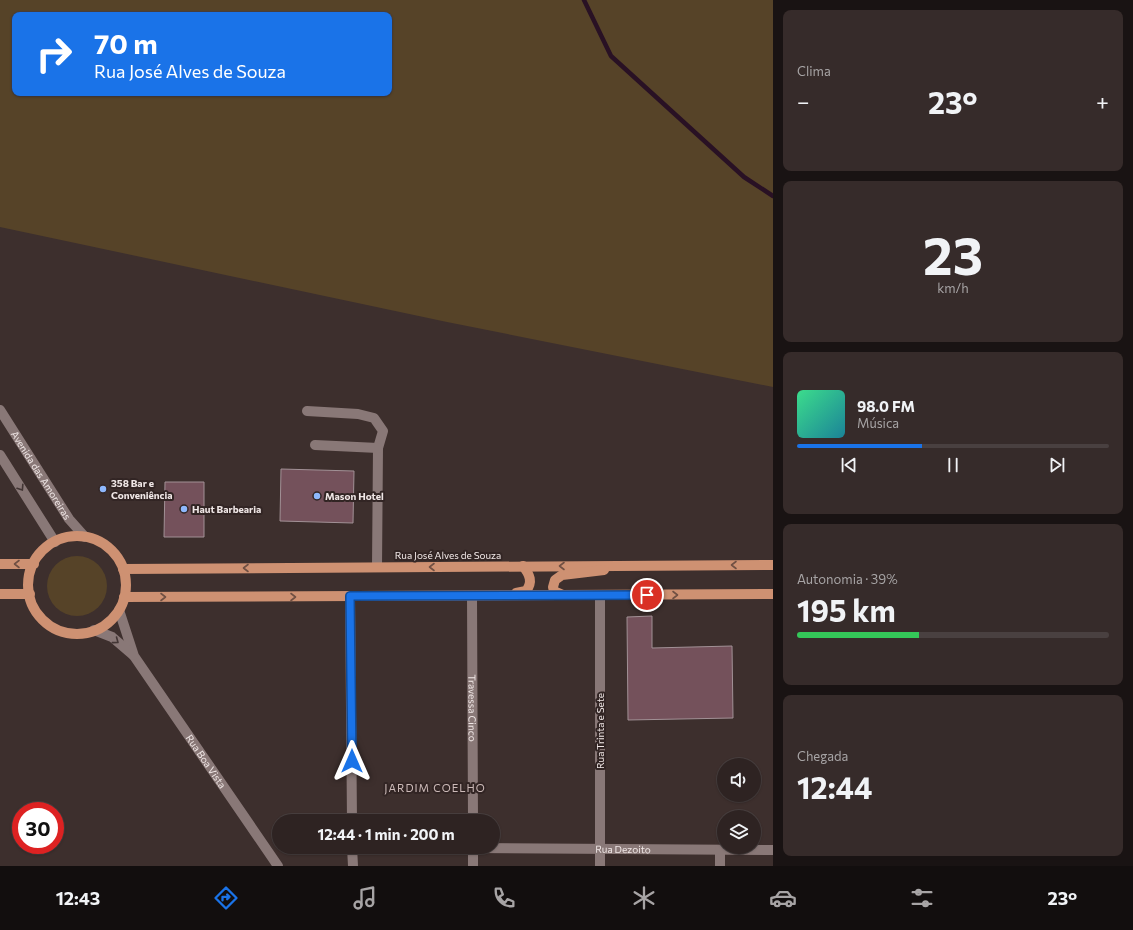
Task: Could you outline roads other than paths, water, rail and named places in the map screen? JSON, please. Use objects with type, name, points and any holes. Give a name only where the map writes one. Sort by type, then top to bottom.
[{"type":"main road","points":[[75,536],[85,537],[105,544],[116,555],[123,569],[126,584],[124,598],[119,610],[111,620],[100,628],[84,634],[68,633],[53,628],[40,617],[32,603],[28,588],[30,572],[36,558],[47,547],[55,542],[75,536]]},
{"type":"main road","points":[[0,564],[34,564]]},
{"type":"main road","name":"Rua José Alves de Souza","points":[[123,569],[773,564]]},
{"type":"main road","points":[[495,596],[526,591],[530,586],[531,579],[523,566]]},
{"type":"main road","points":[[564,595],[554,591],[553,587],[555,580],[562,575],[590,573],[625,566]]},
{"type":"main road","points":[[0,594],[30,594]]},
{"type":"main road","points":[[124,598],[773,594]]},
{"type":"street","name":"Avenida das Amoreiras","points":[[0,410],[69,518],[85,537]]},
{"type":"street","points":[[307,411],[358,414],[374,418],[382,431],[378,448],[377,567]]},
{"type":"street","points":[[315,446],[378,448]]},
{"type":"street","points":[[0,455],[55,542]]},
{"type":"street","name":"Rua Trinta e Sete","points":[[600,595],[600,866]]},
{"type":"street","points":[[350,596],[352,814]]},
{"type":"street","name":"Travessa Cinco","points":[[472,596],[473,814]]},
{"type":"street","name":"Rua Boa Vista","points":[[119,610],[134,656]]},
{"type":"street","name":"Rua Boa Vista","points":[[94,630],[112,637],[134,656],[278,866]]},
{"type":"street","name":"Rua Dezoito","points":[[500,848],[717,850]]},
{"type":"street","name":"Rua Dezoito","points":[[761,850],[773,850]]},
{"type":"street","points":[[352,854],[353,866]]},
{"type":"street","points":[[473,854],[473,866]]},
{"type":"street","points":[[720,854],[720,866]]},
{"type":"waterway","points":[[584,0],[611,56],[744,177],[773,196]]},
{"type":"place","name":"358 Bar e Conveniência","points":[[103,489]]},
{"type":"place","name":"Mason Hotel","points":[[317,496]]},
{"type":"place","name":"Haut Barbearia","points":[[184,509]]},
{"type":"district","name":"JARDIM COELHO","points":[[435,787]]}]
